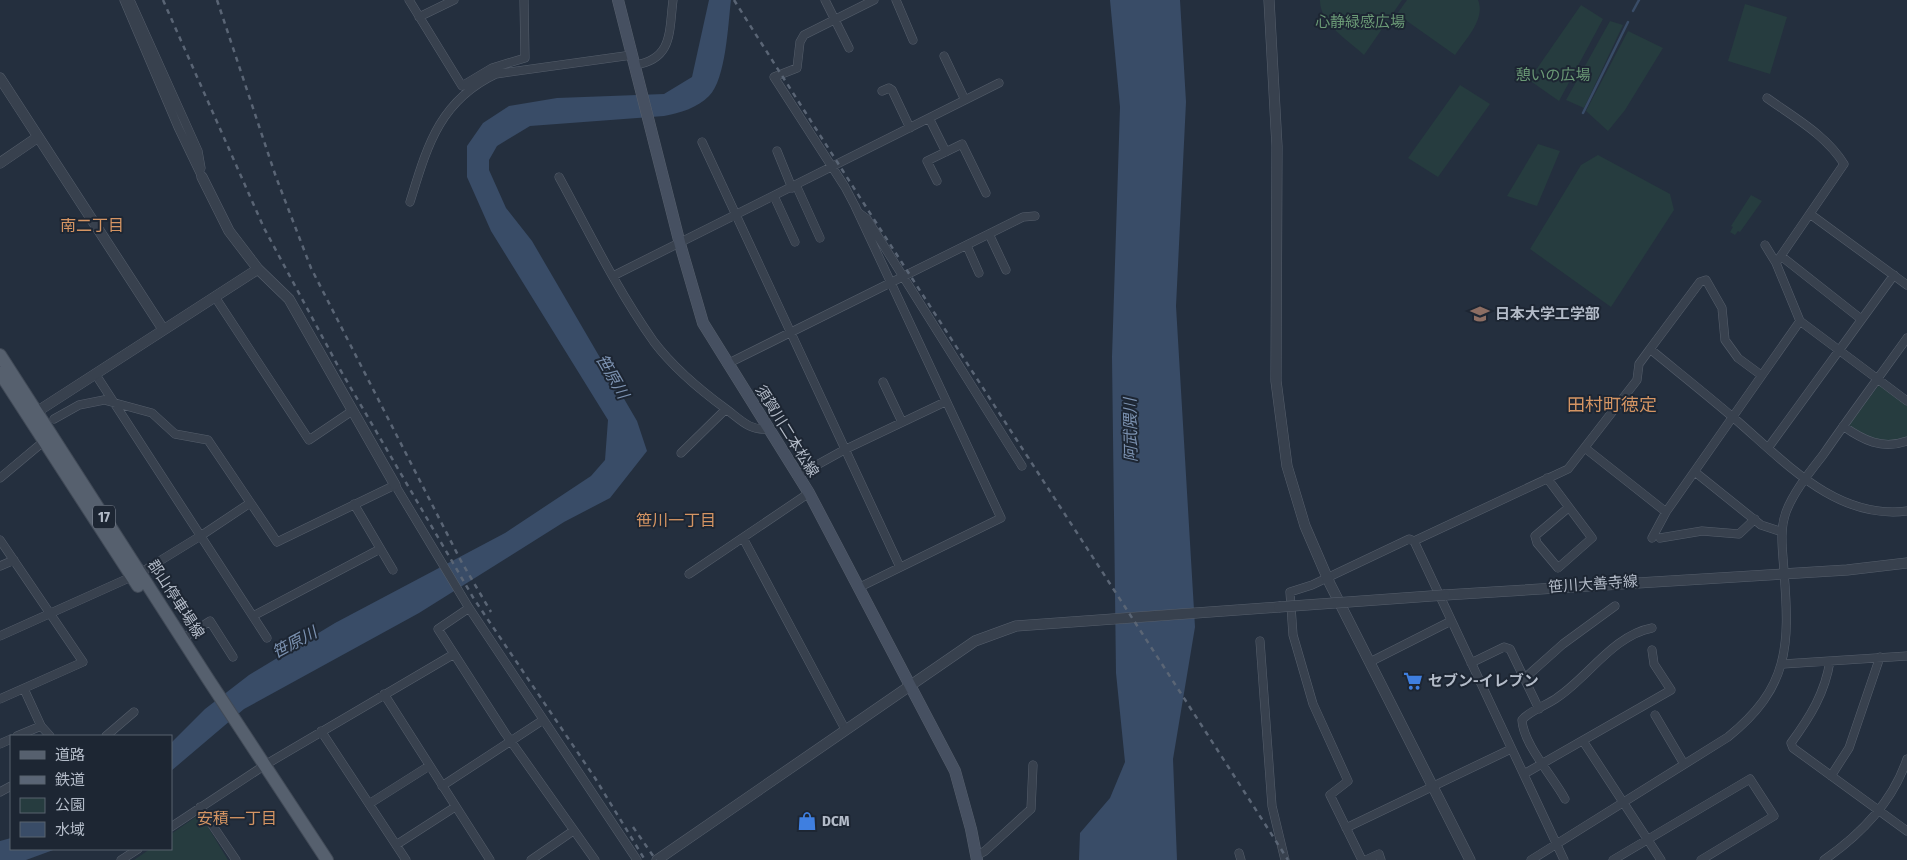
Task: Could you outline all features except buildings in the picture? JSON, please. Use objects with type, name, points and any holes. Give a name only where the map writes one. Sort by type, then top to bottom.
[{"type":"main road","name":"須賀川二本松線","points":[[618,0],[680,244],[703,323],[809,493],[955,771],[968,813],[976,858]]},
{"type":"main road","name":"郡山停車場線","points":[[0,355],[38,411],[135,574],[261,767],[327,860]]},
{"type":"main road","name":"郡山停車場線","points":[[0,373],[43,442],[182,639],[205,681]]},
{"type":"main road","name":"郡山停車場線","points":[[261,767],[317,860]]},
{"type":"street","points":[[124,0],[178,127],[229,231],[258,269],[289,299],[434,552],[637,860]]},
{"type":"street","points":[[130,0],[198,151],[202,177]]},
{"type":"street","points":[[409,0],[462,86],[492,68],[525,58],[524,0]]},
{"type":"street","points":[[419,17],[454,0]]},
{"type":"street","points":[[410,202],[430,140],[446,113],[484,80],[496,74],[648,63],[659,57],[665,47],[673,0]]},
{"type":"street","points":[[825,0],[849,48]]},
{"type":"street","points":[[860,587],[1000,518],[857,212],[832,167],[774,77],[797,68],[800,42],[804,35],[874,0]]},
{"type":"street","points":[[896,0],[913,40]]},
{"type":"street","points":[[1268,0],[1277,146],[1276,381],[1287,466],[1305,526],[1327,578],[1470,860]]},
{"type":"street","points":[[944,56],[965,100]]},
{"type":"street","points":[[0,78],[163,329]]},
{"type":"street","points":[[613,276],[999,83]]},
{"type":"street","points":[[882,91],[889,88],[892,90],[910,128]]},
{"type":"street","points":[[1767,98],[1819,134],[1834,149],[1844,164],[1776,264]]},
{"type":"street","points":[[929,118],[946,152]]},
{"type":"street","points":[[0,162],[38,137]]},
{"type":"street","points":[[702,142],[900,567]]},
{"type":"street","points":[[937,181],[927,161],[962,144],[986,193]]},
{"type":"street","points":[[776,151],[820,238]]},
{"type":"street","points":[[559,177],[613,276],[655,343],[686,376],[726,409],[753,429],[769,429]]},
{"type":"street","points":[[774,196],[795,242]]},
{"type":"street","points":[[857,212],[867,219],[1022,466]]},
{"type":"street","points":[[1810,214],[1907,285]]},
{"type":"street","points":[[727,364],[1023,217],[1035,216]]},
{"type":"street","points":[[989,234],[1006,270]]},
{"type":"street","points":[[1765,245],[1776,264],[1800,321],[1907,401]]},
{"type":"street","points":[[967,246],[978,274]]},
{"type":"street","points":[[1781,256],[1862,319]]},
{"type":"street","points":[[38,411],[258,269]]},
{"type":"street","points":[[1768,448],[1894,275]]},
{"type":"street","points":[[1362,860],[1330,796],[1348,781],[1313,704],[1292,627],[1290,592],[1327,578],[1410,539],[1414,541],[1568,468],[1637,380],[1639,364],[1700,282],[1706,280],[1722,308],[1724,340],[1738,358],[1762,376]]},
{"type":"street","points":[[215,297],[309,440],[352,411]]},
{"type":"street","points":[[1755,519],[1740,534],[1702,531],[1656,538],[1666,512],[1800,321]]},
{"type":"street","points":[[1531,860],[1728,737],[1748,721],[1765,701],[1783,664],[1788,636],[1782,532],[1787,510],[1805,480],[1907,338]]},
{"type":"street","points":[[1650,348],[1805,480],[1840,500],[1858,507],[1895,512],[1907,511]]},
{"type":"street","points":[[96,374],[267,638]]},
{"type":"street","points":[[884,382],[902,422]]},
{"type":"street","points":[[54,419],[67,410],[86,403],[104,400],[152,413],[178,435],[208,440],[277,542],[395,485]]},
{"type":"street","points":[[798,476],[844,450],[945,402]]},
{"type":"street","points":[[681,453],[726,409]]},
{"type":"street","points":[[1843,426],[1862,439],[1874,444],[1896,444],[1907,441]]},
{"type":"street","points":[[1,474],[43,442]]},
{"type":"street","points":[[1585,448],[1666,512]]},
{"type":"street","points":[[1695,472],[1761,524],[1782,532]]},
{"type":"street","points":[[1547,478],[1592,538],[1558,568],[1537,543],[1535,536],[1568,508]]},
{"type":"street","points":[[690,574],[809,493]]},
{"type":"street","points":[[0,636],[135,574],[202,535],[250,502]]},
{"type":"street","points":[[354,504],[394,570]]},
{"type":"street","points":[[744,538],[845,729]]},
{"type":"street","points":[[0,540],[83,662],[0,699]]},
{"type":"street","points":[[1414,541],[1564,860]]},
{"type":"street","points":[[253,616],[380,549]]},
{"type":"street","points":[[0,566],[14,560]]},
{"type":"street","name":"笹川大善寺線","points":[[910,687],[975,641],[1016,626],[1445,594],[1784,572],[1847,570],[1907,563]]},
{"type":"street","points":[[468,606],[438,628],[512,742],[573,832],[595,860]]},
{"type":"street","points":[[1525,678],[1563,644],[1615,606]]},
{"type":"street","points":[[182,639],[210,621],[233,657]]},
{"type":"street","points":[[1370,662],[1451,622]]},
{"type":"street","points":[[1565,799],[1542,764],[1522,722],[1526,716],[1575,686],[1600,659],[1635,634],[1652,628]]},
{"type":"street","points":[[1260,641],[1272,806],[1285,860]]},
{"type":"street","points":[[1471,663],[1506,646],[1510,649],[1539,709]]},
{"type":"street","points":[[1524,774],[1671,690],[1654,664],[1652,650]]},
{"type":"street","points":[[172,826],[321,730],[454,654]]},
{"type":"street","points":[[1783,664],[1907,656]]},
{"type":"street","points":[[1831,776],[1849,748],[1880,658]]},
{"type":"street","points":[[1830,661],[1828,676],[1819,701],[1792,743],[1793,748],[1907,831]]},
{"type":"street","points":[[668,860],[845,729],[910,687]]},
{"type":"street","points":[[657,860],[873,718],[910,687]]},
{"type":"street","points":[[24,689],[41,726],[49,735]]},
{"type":"street","points":[[384,694],[490,860]]},
{"type":"street","points":[[107,735],[134,712]]},
{"type":"street","points":[[1655,715],[1684,764]]},
{"type":"street","points":[[442,786],[543,720]]},
{"type":"street","points":[[19,735],[41,726]]},
{"type":"street","points":[[321,730],[406,860]]},
{"type":"street","points":[[1583,741],[1661,860]]},
{"type":"street","points":[[1346,828],[1432,785],[1511,749]]},
{"type":"street","points":[[1824,860],[1844,846],[1879,810],[1895,786],[1907,759]]},
{"type":"street","points":[[976,858],[1031,809],[1033,765]]},
{"type":"street","points":[[370,804],[429,766]]},
{"type":"street","points":[[1613,860],[1750,779],[1774,816],[1701,860]]},
{"type":"street","points":[[396,845],[455,806]]},
{"type":"street","points":[[200,807],[236,860]]},
{"type":"street","points":[[531,860],[573,832]]},
{"type":"street","points":[[121,860],[136,850]]},
{"type":"street","points":[[1366,860],[1379,854],[1381,860]]},
{"type":"green space","name":"心静緑感広場","points":[[1320,0],[1402,0],[1364,55],[1343,38],[1330,24],[1324,16]]},
{"type":"green space","points":[[1407,0],[1478,0],[1480,7],[1477,22],[1455,55],[1397,14]]},
{"type":"green space","points":[[1745,4],[1787,17],[1770,74],[1728,61]]},
{"type":"green space","name":"憩いの広場","points":[[1581,5],[1603,19],[1559,101],[1529,80]]},
{"type":"green space","points":[[1610,21],[1623,25],[1584,108],[1566,100]]},
{"type":"green space","points":[[1628,31],[1663,48],[1625,110],[1608,131],[1586,111]]},
{"type":"green space","points":[[1460,85],[1490,104],[1438,177],[1408,158]]},
{"type":"green space","points":[[1538,144],[1560,151],[1537,206],[1507,196]]},
{"type":"green space","points":[[1598,155],[1670,194],[1674,210],[1611,307],[1530,249],[1581,165]]},
{"type":"green space","points":[[1751,195],[1762,201],[1740,232],[1738,231],[1735,235],[1730,232],[1733,227],[1731,226]]},
{"type":"green space","points":[[1879,385],[1907,406],[1907,438],[1891,441],[1876,440],[1862,435],[1849,425]]},
{"type":"green space","points":[[200,814],[228,860],[134,860],[149,850],[172,850],[172,833]]},
{"type":"water","points":[[709,0],[731,0],[723,64],[719,77],[715,88],[699,104],[664,116],[530,126],[497,146],[489,160],[489,170],[506,208],[532,241],[637,421],[647,451],[610,498],[564,522],[419,613],[244,709],[172,770],[172,742],[205,709],[249,675],[335,623],[505,533],[591,476],[605,460],[608,420],[491,231],[467,177],[467,146],[483,123],[509,106],[557,98],[664,94],[692,77]]},
{"type":"water","name":"阿武隈川","points":[[1110,0],[1180,0],[1186,102],[1176,306],[1195,627],[1173,759],[1177,860],[1079,860],[1080,833],[1110,798],[1125,762],[1116,673],[1112,357],[1120,107]]},
{"type":"water","points":[[10,838],[10,850],[53,850],[26,860],[0,860],[0,841]]},
{"type":"waterway","points":[[1633,11],[1639,0]]},
{"type":"waterway","points":[[1583,113],[1628,22]]},
{"type":"railway","points":[[163,0],[264,228],[338,366],[474,599],[595,778],[645,860]]},
{"type":"railway","points":[[217,0],[276,177],[311,268],[461,561],[491,612]]},
{"type":"railway","points":[[734,0],[1288,860]]},
{"type":"railway","points":[[633,827],[656,860]]},
{"type":"place","name":"日本大学工学部","points":[[1480,314]]},
{"type":"place","name":"セブン-イレブン","points":[[1413,681]]},
{"type":"place","name":"DCM","points":[[807,821]]},
{"type":"district","name":"南二丁目","points":[[92,225]]},
{"type":"district","name":"田村町徳定","points":[[1612,405]]},
{"type":"district","name":"笹川一丁目","points":[[676,520]]},
{"type":"district","name":"安積一丁目","points":[[237,818]]},
{"type":"water label","name":"笹原川","points":[[613,376]]},
{"type":"water label","name":"笹原川","points":[[294,642]]}]
